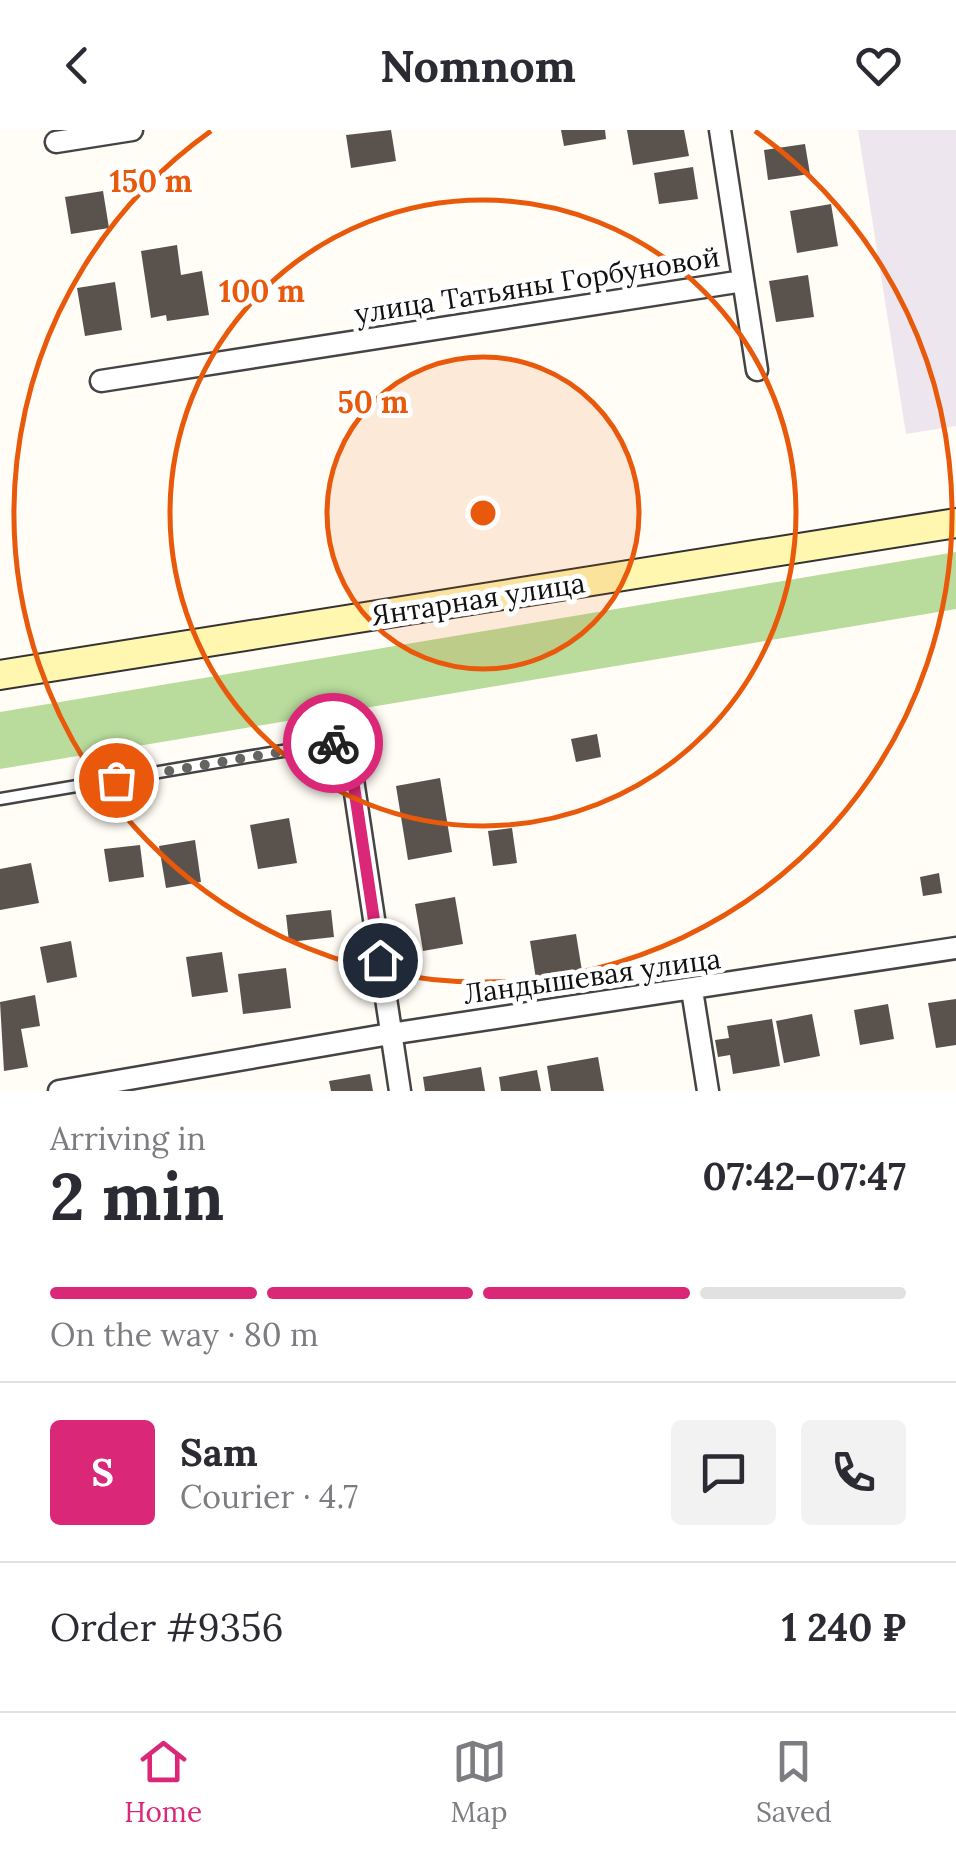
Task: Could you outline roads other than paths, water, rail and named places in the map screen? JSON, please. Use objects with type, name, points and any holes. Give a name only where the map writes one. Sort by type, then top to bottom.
[{"type":"street","points":[[56,142],[132,130]]},
{"type":"street","points":[[720,130],[757,370]]},
{"type":"street","name":"улица Татьяны Горбуновой","points":[[101,381],[743,281]]},
{"type":"street","name":"Янтарная улица","points":[[5,671],[954,523]]},
{"type":"street","points":[[347,740],[400,1091]]},
{"type":"street","name":"Ландышевая улица","points":[[60,1091],[390,1034],[956,948]]},
{"type":"street","points":[[692,990],[708,1091]]},
{"type":"lane","points":[[0,799],[347,740]]}]
